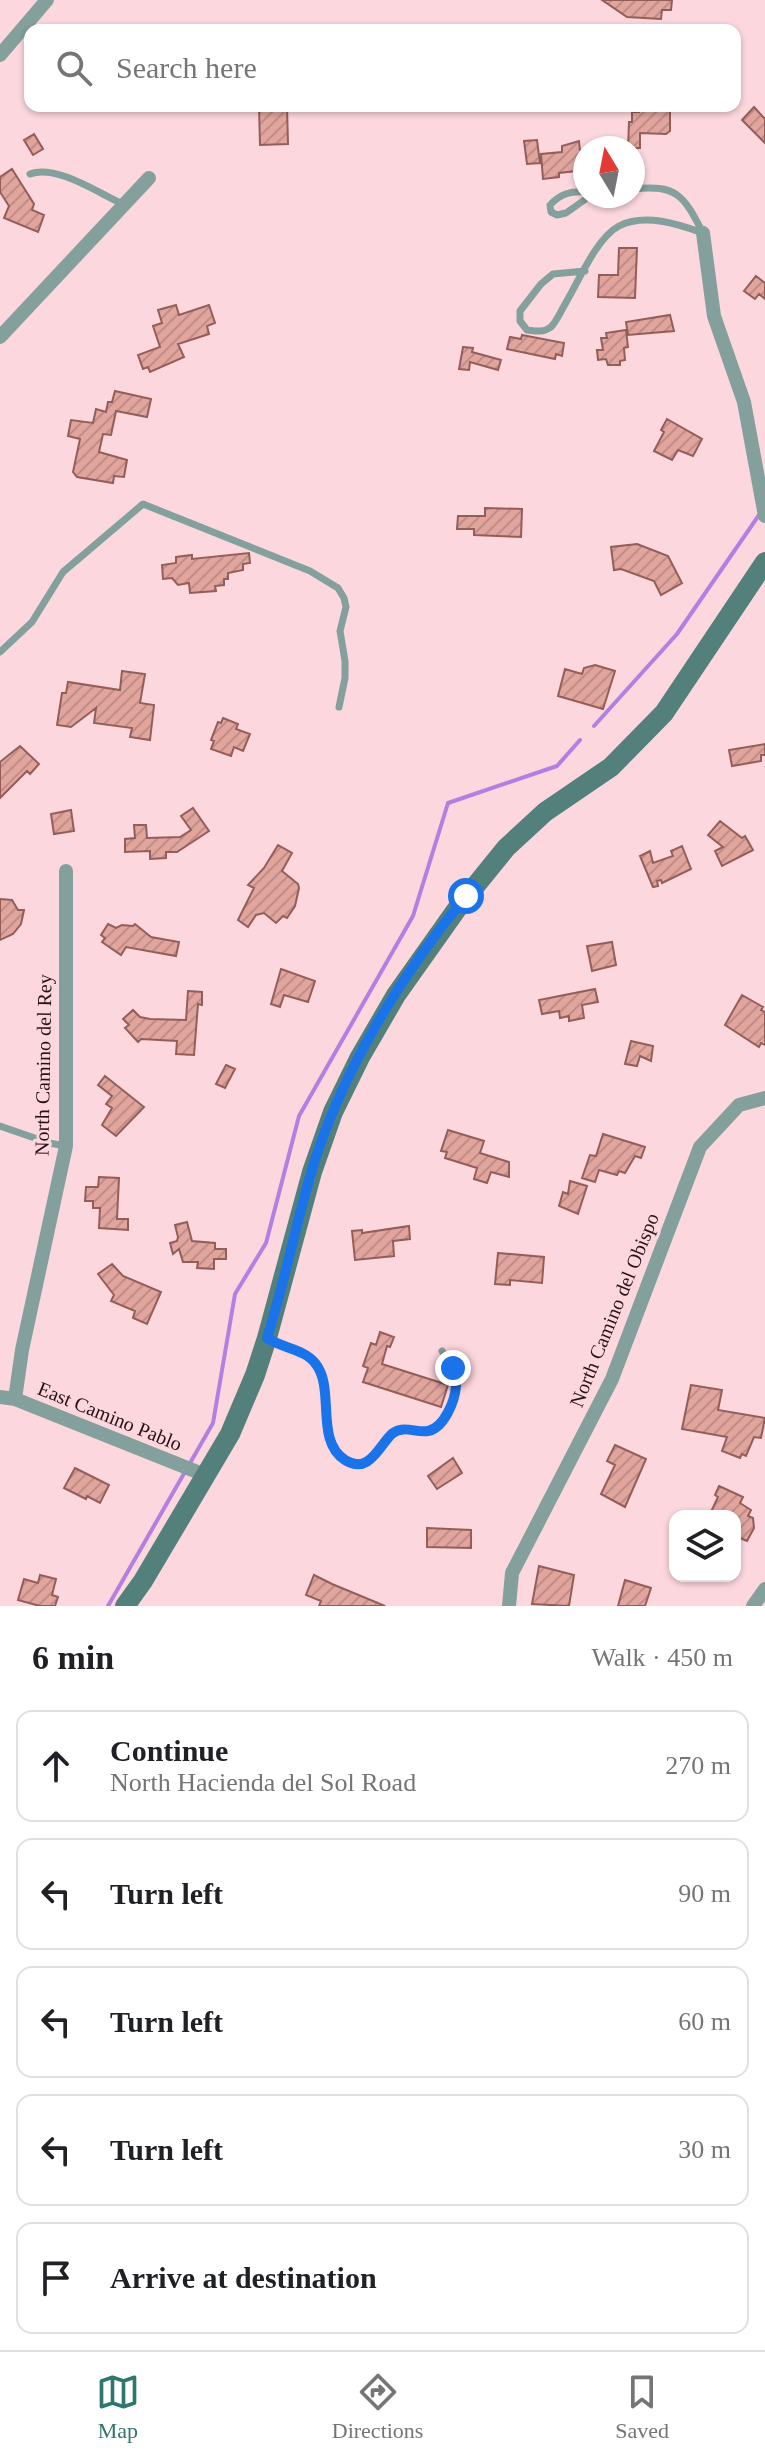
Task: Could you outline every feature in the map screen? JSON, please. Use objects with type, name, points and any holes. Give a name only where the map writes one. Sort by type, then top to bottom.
[{"type":"street","points":[[0,55],[40,2]]},
{"type":"street","points":[[0,337],[149,178]]},
{"type":"street","points":[[703,233],[714,316],[744,402],[765,516]]},
{"type":"street","points":[[125,1606],[230,1434],[267,1338],[312,1172],[333,1112],[396,995],[459,906],[506,848],[545,812],[611,767],[664,713],[765,562]]},
{"type":"street","name":"North Camino del Rey","points":[[7,1398],[22,1350],[66,1146],[66,871]]},
{"type":"street","name":"North Camino del Obispo","points":[[509,1606],[512,1573],[612,1379],[700,1147],[739,1105],[765,1098]]},
{"type":"street","name":"East Camino Pablo","points":[[7,1398],[205,1475]]},
{"type":"street","points":[[753,1606],[765,1589]]},
{"type":"lane","points":[[30,174],[38,171],[63,176],[125,205]]},
{"type":"lane","points":[[645,188],[669,189],[687,201],[703,233]]},
{"type":"lane","points":[[573,192],[558,196],[550,205],[551,212],[557,215],[573,208]]},
{"type":"lane","points":[[585,271],[553,274],[541,284],[520,311],[520,321],[527,330],[542,332],[552,326],[585,271],[604,237],[621,225],[646,221],[671,222],[703,233]]},
{"type":"lane","points":[[0,652],[32,622],[63,572],[143,504],[310,571],[338,588],[346,607],[340,631],[345,670],[339,707]]},
{"type":"lane","points":[[0,1126],[66,1146]]},
{"type":"lane","points":[[267,1338],[279,1347],[304,1354],[314,1361],[322,1373],[333,1445],[344,1459],[354,1463],[366,1462],[379,1453],[394,1432],[404,1429],[429,1431],[440,1424],[450,1408],[456,1386],[453,1368],[442,1351]]},
{"type":"building","points":[[602,0],[672,0],[671,10],[662,10],[661,19],[627,17]]},
{"type":"building","points":[[754,107],[765,119],[765,143],[742,120]]},
{"type":"building","points":[[259,112],[287,112],[288,144],[260,145]]},
{"type":"building","points":[[632,112],[670,112],[670,131],[666,134],[628,136],[629,122],[632,122]]},
{"type":"building","points":[[34,134],[43,149],[33,155],[24,140]]},
{"type":"building","points":[[537,140],[540,163],[527,164],[524,141]]},
{"type":"building","points":[[573,143],[573,171],[543,179],[541,154],[562,152],[562,146]]},
{"type":"building","points":[[12,169],[34,204],[32,210],[44,215],[38,232],[4,218],[9,206],[0,192],[0,177]]},
{"type":"building","points":[[619,248],[637,248],[635,298],[598,297],[599,275],[618,275]]},
{"type":"building","points":[[756,276],[765,283],[765,299],[759,294],[755,299],[744,291]]},
{"type":"building","points":[[176,305],[179,315],[209,305],[215,323],[207,326],[209,334],[178,344],[184,357],[150,372],[148,367],[143,369],[138,355],[160,347],[153,326],[162,323],[158,310]]},
{"type":"building","points":[[670,315],[674,331],[628,335],[626,322]]},
{"type":"building","points":[[626,330],[628,347],[624,348],[625,360],[620,361],[620,365],[608,365],[606,359],[598,360],[597,350],[603,350],[601,338],[607,338],[606,333]]},
{"type":"building","points":[[522,335],[564,343],[562,356],[556,354],[555,359],[507,349],[510,337],[521,339]]},
{"type":"building","points":[[463,347],[501,360],[498,370],[470,362],[469,370],[459,369]]},
{"type":"building","points":[[115,391],[151,399],[147,417],[116,411],[111,435],[103,434],[99,452],[127,460],[124,477],[114,476],[113,483],[77,477],[73,472],[80,439],[68,436],[71,420],[93,423],[96,409],[106,412]]},
{"type":"building","points":[[667,419],[702,439],[693,456],[678,450],[672,460],[654,451]]},
{"type":"building","points":[[485,508],[522,509],[521,537],[474,535],[474,529],[457,529],[458,516],[485,516]]},
{"type":"building","points":[[637,544],[668,556],[682,583],[661,595],[654,581],[621,569],[614,570],[611,547]]},
{"type":"building","points":[[249,553],[250,563],[243,564],[243,570],[228,573],[224,585],[215,586],[216,591],[190,593],[189,583],[178,585],[172,578],[163,579],[162,565],[176,563],[176,557],[192,555],[192,559]]},
{"type":"building","points":[[595,665],[615,671],[603,709],[558,696],[565,669],[582,674],[584,668]]},
{"type":"building","points":[[122,671],[145,674],[140,703],[154,705],[150,740],[130,737],[132,728],[94,723],[96,708],[71,727],[57,725],[62,693],[66,693],[68,682],[120,690]]},
{"type":"building","points":[[223,718],[238,724],[236,729],[250,734],[243,751],[234,747],[231,756],[211,749],[214,741],[211,740],[218,722],[221,723]]},
{"type":"building","points":[[765,744],[765,755],[761,755],[761,761],[732,766],[729,750]]},
{"type":"building","points":[[20,746],[39,764],[30,774],[27,771],[0,798],[0,762]]},
{"type":"building","points":[[193,808],[209,831],[177,852],[166,852],[166,858],[150,859],[150,851],[125,852],[125,839],[135,838],[134,825],[146,825],[147,838],[180,837],[191,830],[181,816]]},
{"type":"building","points":[[71,810],[74,831],[54,834],[51,814]]},
{"type":"building","points":[[720,821],[742,838],[745,836],[753,850],[722,866],[715,851],[723,847],[708,835]]},
{"type":"building","points":[[278,845],[292,853],[282,871],[298,884],[295,906],[287,918],[283,916],[276,923],[264,913],[256,915],[248,927],[238,920],[254,888],[248,885],[264,868]]},
{"type":"building","points":[[682,846],[691,869],[662,883],[661,880],[657,881],[658,886],[653,887],[640,856],[650,851],[653,863],[673,856],[671,851]]},
{"type":"building","points":[[0,899],[12,900],[18,910],[24,910],[21,924],[13,934],[0,940]]},
{"type":"building","points":[[108,924],[116,928],[135,924],[151,937],[179,942],[176,956],[126,947],[121,955],[102,942],[105,938],[101,935]]},
{"type":"building","points":[[612,942],[616,965],[592,971],[587,946]]},
{"type":"building","points":[[281,969],[315,981],[308,1002],[284,995],[280,1007],[271,1004]]},
{"type":"building","points":[[595,989],[598,1002],[582,1005],[584,1018],[569,1021],[569,1016],[560,1018],[559,1011],[542,1014],[539,1000]]},
{"type":"building","points":[[188,991],[202,992],[202,1005],[198,1004],[194,1055],[176,1054],[177,1041],[141,1039],[138,1042],[125,1028],[129,1025],[123,1019],[133,1010],[140,1017],[150,1019],[186,1020]]},
{"type":"building","points":[[742,995],[763,1007],[765,1045],[761,1043],[759,1047],[725,1025]]},
{"type":"building","points":[[631,1041],[653,1046],[651,1061],[640,1056],[637,1066],[625,1064]]},
{"type":"building","points":[[226,1065],[235,1069],[225,1088],[216,1084]]},
{"type":"building","points":[[105,1076],[144,1107],[116,1136],[102,1125],[112,1108],[106,1104],[112,1096],[98,1085]]},
{"type":"building","points":[[448,1130],[484,1141],[480,1153],[509,1162],[509,1177],[491,1172],[487,1183],[474,1179],[477,1168],[445,1158],[447,1152],[441,1151]]},
{"type":"building","points":[[603,1134],[645,1147],[641,1158],[635,1156],[625,1173],[619,1171],[617,1175],[599,1170],[595,1182],[582,1178],[590,1155],[596,1156]]},
{"type":"building","points":[[99,1177],[119,1178],[117,1219],[128,1219],[128,1230],[99,1228],[100,1208],[93,1208],[93,1201],[85,1201],[86,1187],[98,1187]]},
{"type":"building","points":[[570,1181],[587,1186],[578,1214],[559,1206],[563,1192],[568,1194]]},
{"type":"building","points":[[187,1222],[192,1241],[215,1243],[215,1249],[226,1249],[226,1259],[214,1259],[214,1269],[197,1268],[198,1262],[183,1262],[179,1249],[173,1254],[170,1243],[177,1241],[178,1237],[175,1225]]},
{"type":"building","points":[[409,1226],[410,1239],[393,1241],[394,1256],[355,1260],[352,1231],[362,1230],[362,1233]]},
{"type":"building","points":[[498,1253],[544,1257],[542,1283],[510,1280],[510,1285],[495,1284]]},
{"type":"building","points":[[112,1264],[123,1276],[161,1292],[147,1324],[133,1318],[135,1311],[111,1301],[114,1295],[98,1274]]},
{"type":"building","points":[[380,1332],[394,1337],[390,1347],[387,1346],[382,1364],[448,1385],[441,1407],[363,1382],[368,1368],[363,1366],[371,1343],[376,1345]]},
{"type":"building","points":[[691,1385],[722,1390],[718,1410],[765,1418],[761,1438],[754,1437],[746,1456],[742,1454],[740,1458],[722,1451],[727,1437],[682,1429]]},
{"type":"building","points":[[615,1445],[646,1459],[625,1507],[601,1494],[615,1465],[607,1461]]},
{"type":"building","points":[[453,1458],[462,1473],[437,1489],[428,1476]]},
{"type":"building","points":[[75,1468],[109,1485],[100,1503],[64,1488]]},
{"type":"building","points":[[719,1486],[743,1497],[740,1503],[751,1510],[748,1516],[753,1518],[754,1528],[747,1541],[741,1538],[741,1510],[712,1510],[718,1497],[715,1495]]},
{"type":"building","points":[[427,1528],[471,1530],[471,1548],[427,1547]]},
{"type":"building","points":[[539,1566],[574,1575],[569,1606],[532,1604]]},
{"type":"building","points":[[40,1575],[56,1579],[52,1595],[58,1597],[55,1606],[40,1606],[18,1600],[24,1579],[38,1583]]},
{"type":"building","points":[[314,1575],[385,1606],[319,1606],[321,1601],[306,1595]]},
{"type":"building","points":[[625,1580],[651,1588],[645,1606],[618,1606]]},
{"type":"waterway","points":[[594,726],[677,634],[759,515]]},
{"type":"waterway","points":[[108,1606],[213,1423],[235,1294],[266,1243],[299,1116],[413,916],[448,803],[557,766],[580,740]]},
{"type":"route","points":[[453,1368],[456,1386],[450,1408],[440,1424],[429,1431],[404,1429],[394,1432],[379,1453],[366,1462],[354,1463],[344,1459],[333,1445],[322,1373],[314,1361],[304,1354],[279,1347],[267,1338],[312,1172],[333,1112],[396,995],[466,896]]}]
